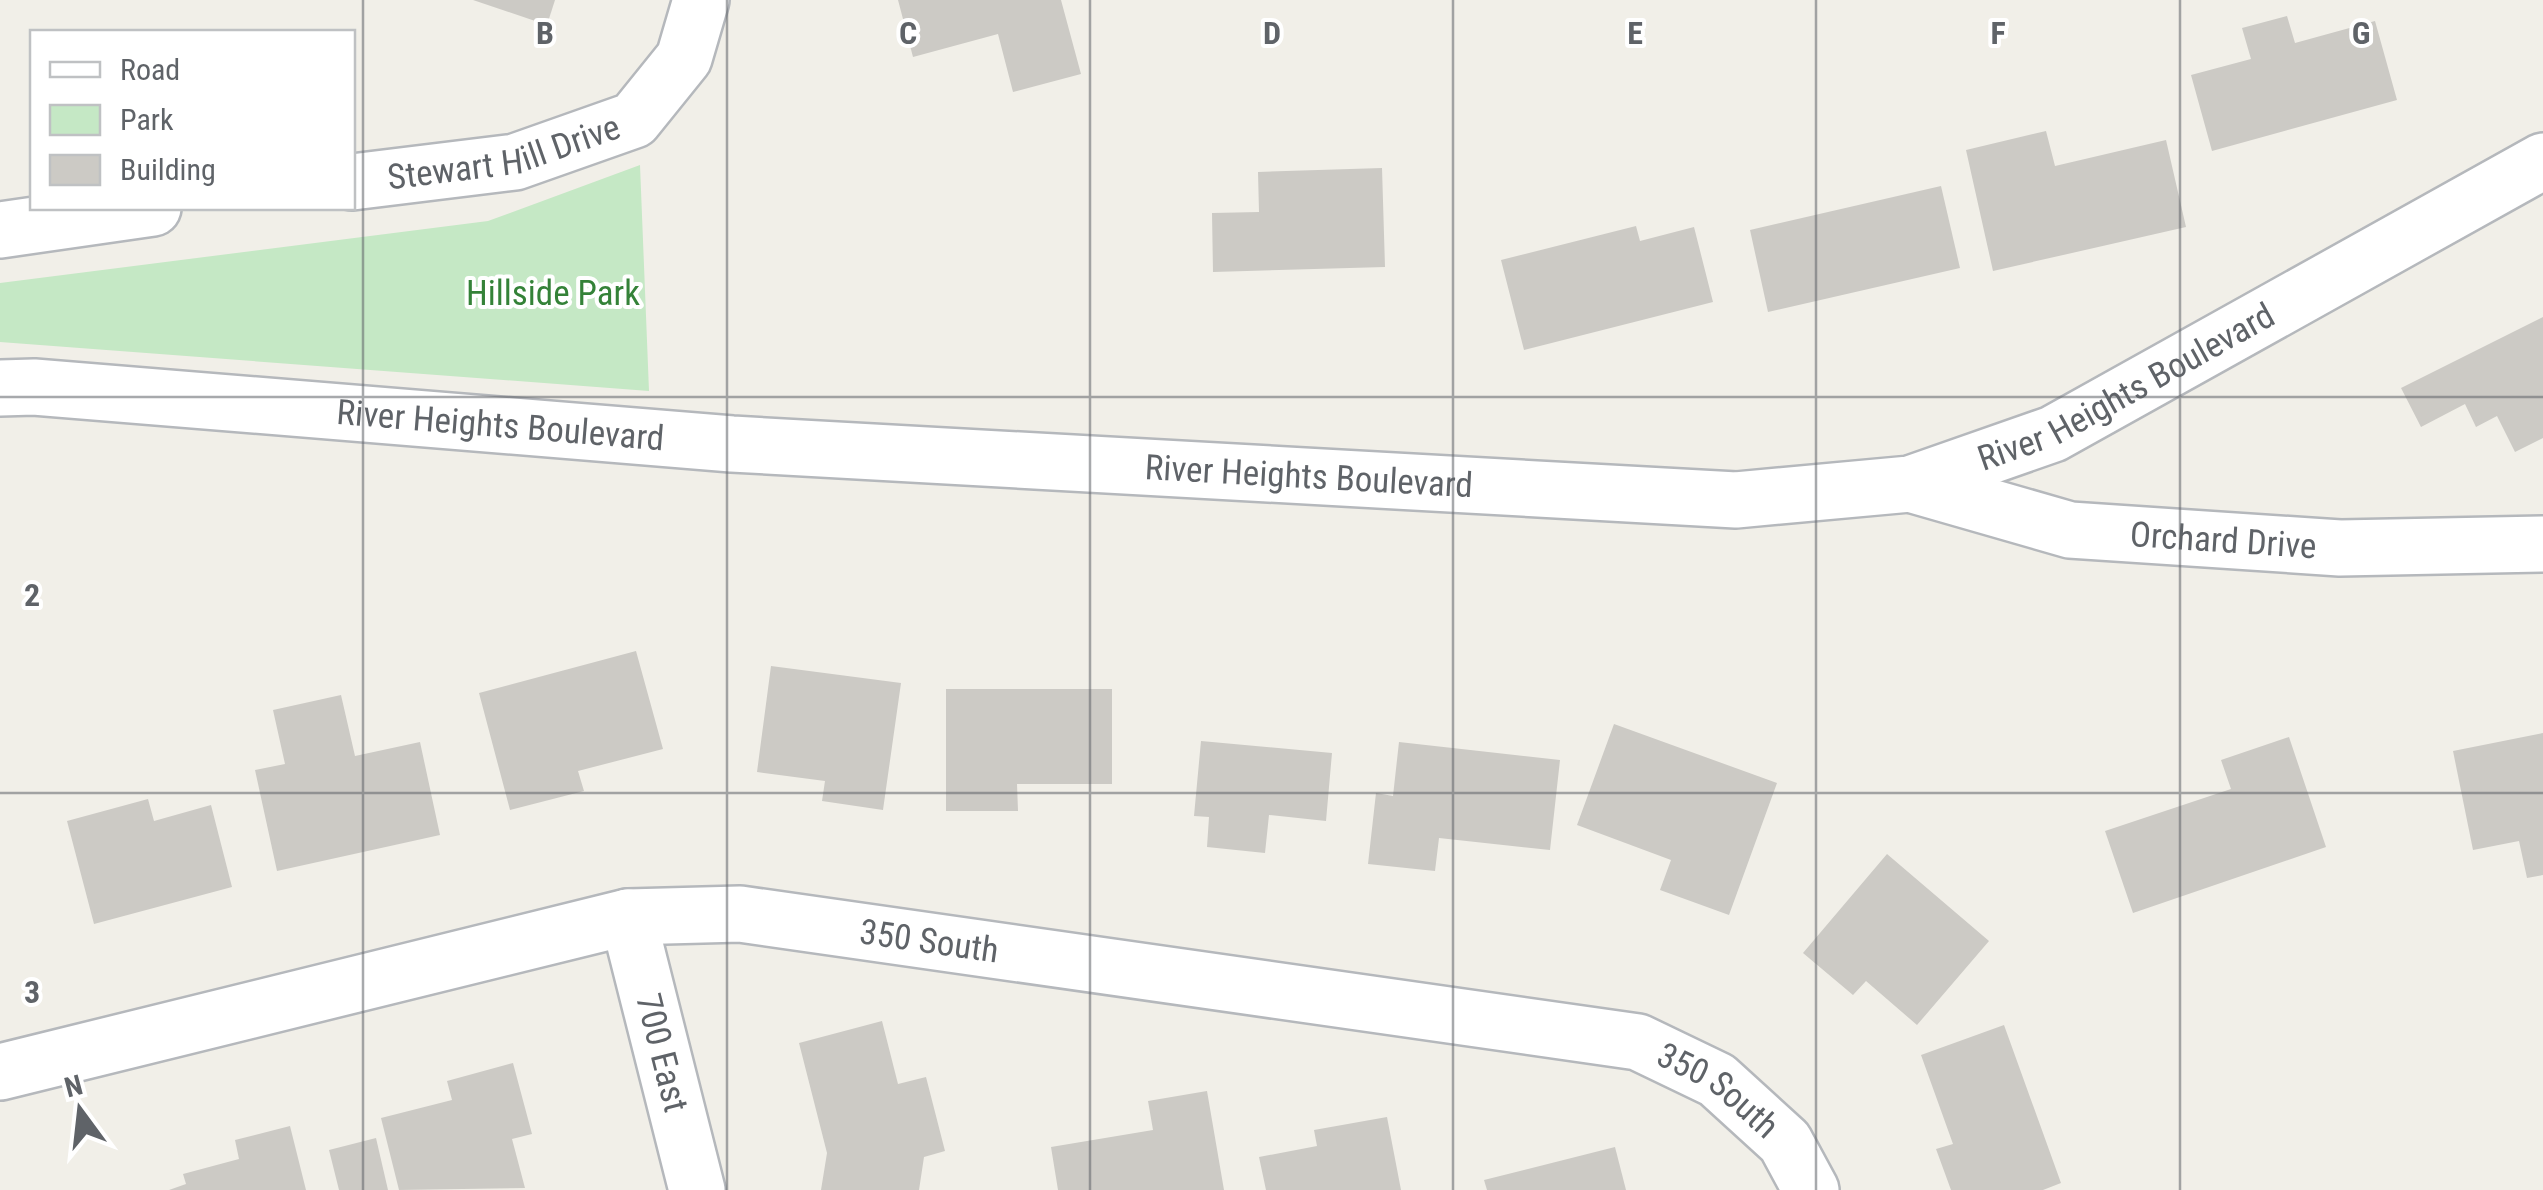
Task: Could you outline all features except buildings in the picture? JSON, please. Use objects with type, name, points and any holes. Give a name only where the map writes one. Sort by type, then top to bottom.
[{"type":"street","name":"Stewart Hill Drive","points":[[355,182],[516,162],[634,120],[684,58],[701,0]]},
{"type":"street","name":"River Heights Boulevard","points":[[0,388],[53,388],[732,444],[1736,500],[1910,484],[2053,434],[2543,162]]},
{"type":"street","points":[[0,230],[139,210]]},
{"type":"street","name":"Orchard Drive","points":[[1910,484],[2070,530],[2340,548],[2543,544]]},
{"type":"street","name":"350 South","points":[[0,1072],[628,917],[740,914],[1638,1042],[1716,1080],[1786,1142],[1811,1190]]},
{"type":"street","name":"700 East","points":[[628,917],[697,1190]]},
{"type":"green space","name":"Hillside Park","points":[[640,165],[649,391],[0,342],[0,283],[488,221]]}]
